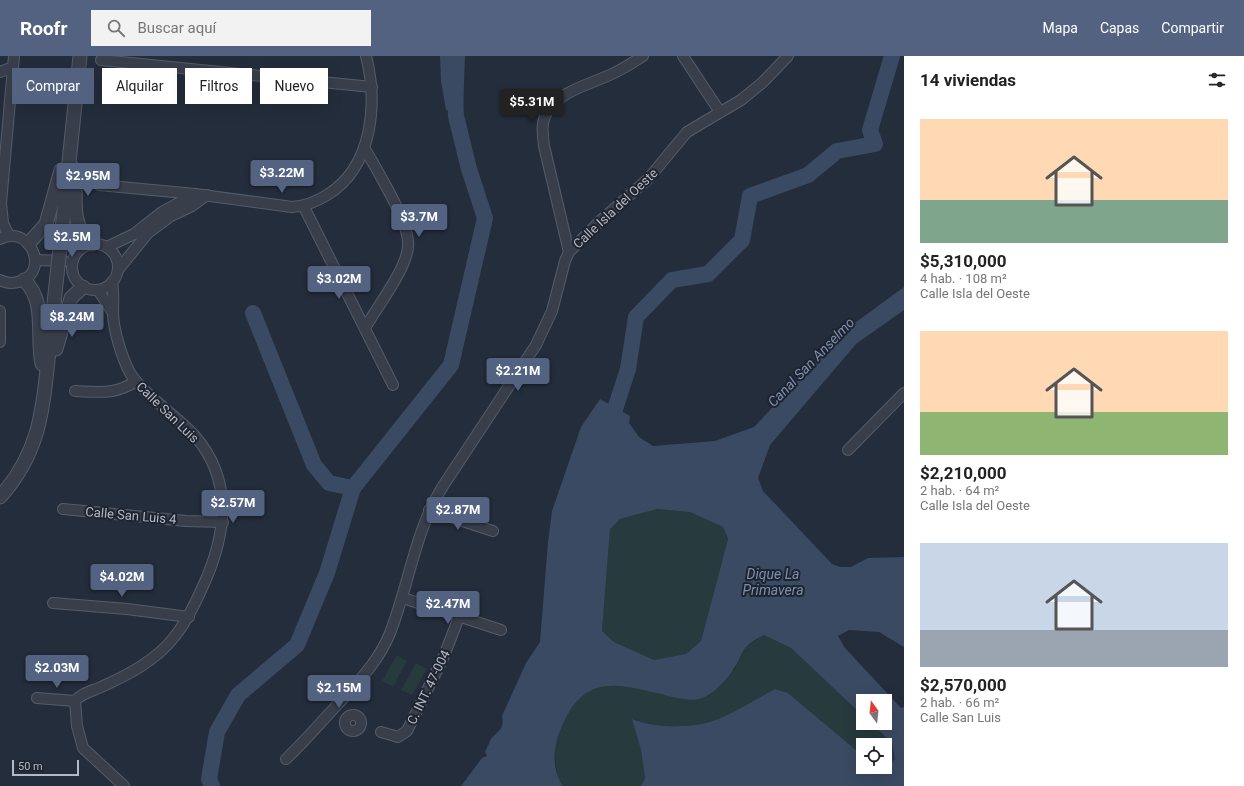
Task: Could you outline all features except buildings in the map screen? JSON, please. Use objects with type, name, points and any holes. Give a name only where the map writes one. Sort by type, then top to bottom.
[{"type":"street","points":[[0,280],[14,283],[24,280],[34,268],[36,260],[33,248],[29,243],[20,237],[5,238],[3,223],[1,203],[14,56]]},
{"type":"street","points":[[0,497],[12,484],[26,462],[39,430],[46,380],[80,56]]},
{"type":"street","points":[[99,185],[163,190],[278,205],[304,206],[335,190],[355,166],[364,147],[372,110],[372,87],[366,56]]},
{"type":"street","name":"Calle Isla del Oeste","points":[[569,252],[544,146],[542,128],[546,115],[558,100],[571,91],[614,73],[643,56]]},
{"type":"street","points":[[683,56],[720,112]]},
{"type":"street","name":"Calle Isla del Oeste","points":[[286,759],[369,670],[381,653],[390,634],[403,598],[430,510],[443,486],[536,345],[552,311],[569,252],[600,220],[648,179],[687,132],[741,100],[762,83],[788,56]]},
{"type":"street","points":[[101,60],[372,87]]},
{"type":"street","points":[[0,72],[13,67]]},
{"type":"street","points":[[364,147],[404,224],[408,247],[404,262],[365,328]]},
{"type":"street","points":[[29,243],[46,224],[61,169],[70,156]]},
{"type":"street","points":[[70,156],[76,178],[76,210],[78,222],[92,244]]},
{"type":"street","points":[[163,190],[170,212]]},
{"type":"street","points":[[107,247],[134,234],[170,212],[195,194]]},
{"type":"street","points":[[118,270],[116,257],[107,247],[92,244],[83,247],[76,253],[72,262],[74,276],[83,286],[90,290],[98,290],[112,282],[118,270],[143,238],[170,212],[192,206],[207,195]]},
{"type":"street","points":[[304,206],[393,385]]},
{"type":"street","points":[[36,260],[72,262]]},
{"type":"street","points":[[24,280],[31,286],[38,300],[42,362],[46,380]]},
{"type":"street","name":"Calle San Luis","points":[[75,701],[85,694],[100,688],[147,662],[166,647],[188,617],[209,573],[217,549],[222,522],[223,502],[219,479],[203,447],[179,420],[136,381],[125,362],[113,313],[114,293],[112,282]]},
{"type":"street","points":[[46,380],[71,298],[83,286]]},
{"type":"street","name":"Calle San Luis","points":[[98,290],[113,313]]},
{"type":"street","points":[[0,311],[0,342]]},
{"type":"street","points":[[75,391],[117,391],[125,389],[136,381]]},
{"type":"street","points":[[848,450],[904,393]]},
{"type":"street","name":"Calle San Luis 4","points":[[63,509],[186,521],[222,522]]},
{"type":"street","points":[[430,510],[493,531]]},
{"type":"street","points":[[403,598],[501,630]]},
{"type":"street","points":[[53,603],[127,609],[188,617]]},
{"type":"street","name":"C. INT. 47-004","points":[[381,732],[398,737],[407,731],[444,656],[459,616]]},
{"type":"street","points":[[37,698],[75,701],[77,726],[83,748],[124,786]]},
{"type":"street","points":[[335,707],[347,717]]},
{"type":"shaded area","points":[[656,509],[690,512],[723,527],[728,539],[701,641],[686,654],[654,660],[614,642],[602,631],[610,529],[620,519]]},
{"type":"shaded area","points":[[764,635],[791,648],[856,709],[856,730],[878,730],[887,738],[856,738],[856,750],[788,693],[775,689],[737,711],[714,721],[702,724],[690,726],[666,726],[654,725],[633,719],[641,750],[645,778],[641,786],[563,786],[558,780],[554,744],[566,715],[583,694],[602,685],[634,687],[675,697],[734,670],[746,647]]},
{"type":"shaded area","points":[[397,655],[407,661],[393,687],[382,681]]},
{"type":"shaded area","points":[[416,663],[427,669],[412,695],[401,690]]},
{"type":"shaded area","points":[[892,743],[895,760],[892,761]]},
{"type":"water","points":[[440,56],[465,56],[463,111],[446,110],[441,81]]},
{"type":"water","name":"Dique La Primavera","points":[[904,287],[904,310],[856,344],[770,445],[758,478],[763,491],[832,564],[840,567],[851,567],[868,558],[904,557],[904,647],[879,632],[849,630],[838,636],[845,648],[888,694],[856,694],[856,709],[791,648],[764,635],[746,647],[736,666],[727,678],[703,698],[684,699],[628,687],[613,686],[600,687],[589,692],[578,700],[569,713],[560,731],[556,744],[555,766],[559,780],[563,786],[461,786],[482,758],[487,756],[485,752],[491,739],[500,730],[503,721],[502,716],[526,663],[540,642],[552,511],[581,427],[600,399],[630,416],[629,423],[639,437],[653,446],[715,441],[754,427],[848,328]],"holes":[[[657,509],[690,512],[723,527],[728,539],[701,641],[686,654],[654,660],[614,642],[602,631],[610,529],[620,519]]]},
{"type":"water","name":"Dique La Primavera","points":[[775,689],[788,693],[856,750],[856,774],[892,774],[892,761],[895,760],[892,738],[887,738],[878,730],[892,730],[892,698],[901,708],[904,707],[904,786],[641,786],[645,778],[641,750],[632,719],[654,725],[666,726],[690,726],[702,724],[730,714]]},
{"type":"waterway","points":[[253,313],[314,465],[329,483],[353,488],[451,365],[485,218],[469,169],[456,116],[453,56]]},
{"type":"waterway","points":[[615,409],[628,369],[636,317],[672,280],[708,274],[742,240],[750,196],[808,175],[837,151],[875,144],[870,130],[892,56]]},
{"type":"waterway","points":[[212,786],[209,779],[217,732],[238,695],[297,645],[327,573],[353,488]]},
{"type":"water label","name":"Canal San Anselmo","points":[[811,362]]}]
